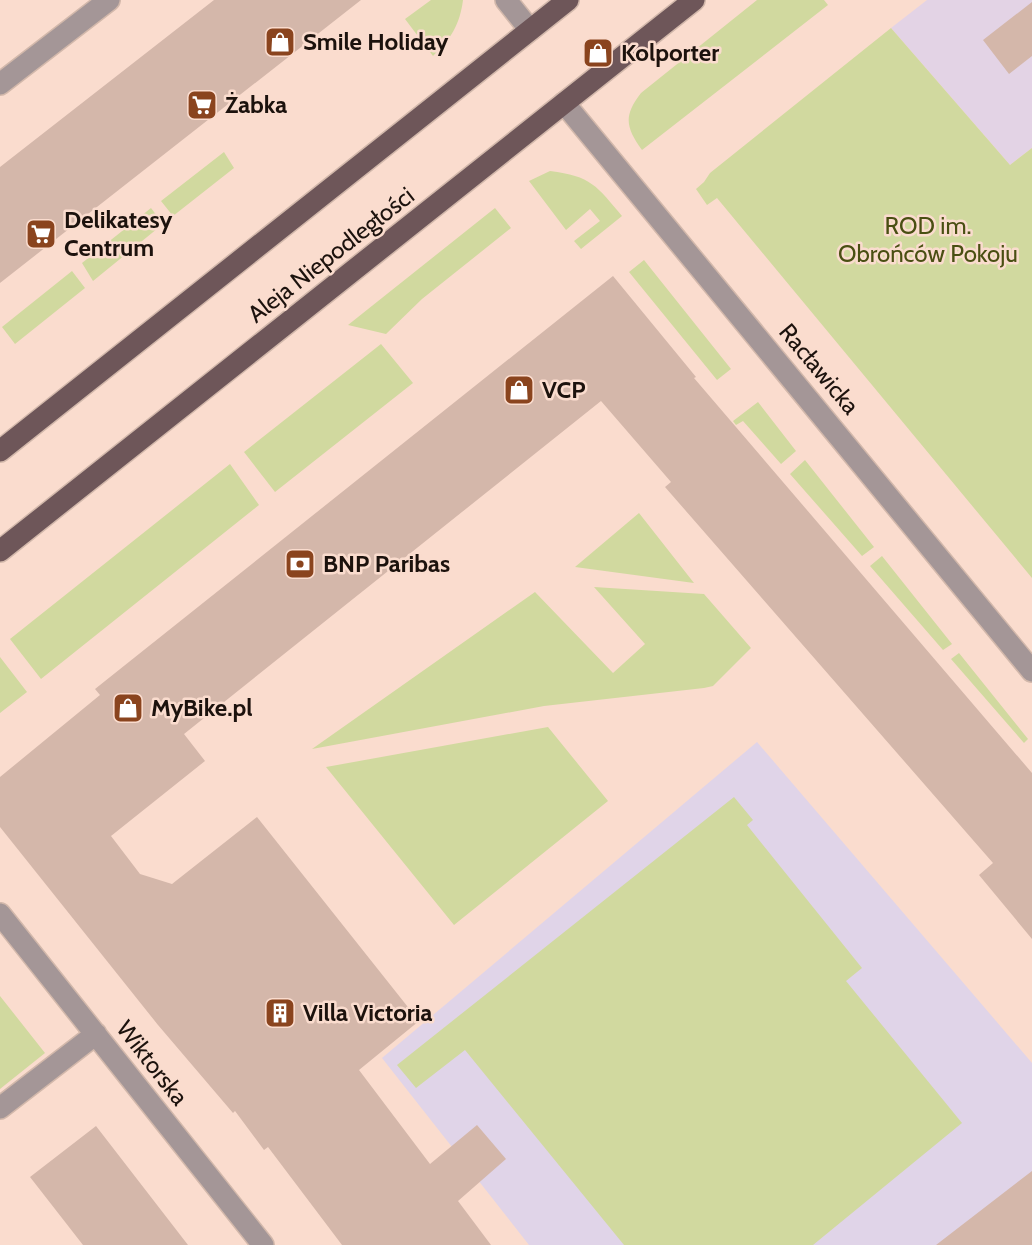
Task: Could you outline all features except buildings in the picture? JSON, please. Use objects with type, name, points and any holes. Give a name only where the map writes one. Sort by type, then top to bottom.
[{"type":"main road","points":[[0,451],[568,0]]},
{"type":"main road","name":"Aleja Niepodległości","points":[[0,551],[694,0]]},
{"type":"street","points":[[0,84],[109,0]]},
{"type":"street","points":[[506,0],[530,30]]},
{"type":"street","name":"Racławicka","points":[[564,103],[1032,671]]},
{"type":"street","name":"Wiktorska","points":[[0,914],[263,1245]]},
{"type":"street","points":[[0,1108],[96,1034]]},
{"type":"shaded area","points":[[927,0],[1032,0],[1032,148],[1010,165],[891,28]]},
{"type":"shaded area","points":[[757,742],[1032,1063],[1032,1245],[529,1245],[382,1058]]},
{"type":"green space","points":[[431,0],[463,0],[454,31],[433,56],[405,19]]},
{"type":"green space","points":[[757,0],[824,0],[828,5],[642,150],[629,122],[631,109],[641,93]]},
{"type":"green space","name":"ROD im. Obrońców Pokoju","points":[[891,28],[1010,165],[1032,148],[1032,578],[717,198],[707,205],[696,189],[710,173]]},
{"type":"green space","points":[[224,152],[234,168],[173,216],[161,201]]},
{"type":"green space","points":[[550,171],[575,176],[592,184],[622,216],[581,249],[574,241],[600,221],[590,209],[566,230],[529,181]]},
{"type":"green space","points":[[151,208],[163,224],[93,281],[82,263]]},
{"type":"green space","points":[[495,208],[511,228],[422,299],[386,334],[348,325]]},
{"type":"green space","points":[[644,260],[731,369],[717,380],[629,272]]},
{"type":"green space","points":[[72,271],[85,288],[15,344],[2,327]]},
{"type":"green space","points":[[381,344],[413,383],[275,492],[244,452]]},
{"type":"green space","points":[[758,402],[796,451],[781,464],[743,421],[736,425],[733,421]]},
{"type":"green space","points":[[805,460],[874,547],[862,556],[790,474]]},
{"type":"green space","points":[[230,464],[259,505],[41,679],[10,639]]},
{"type":"green space","points":[[639,513],[694,583],[575,567]]},
{"type":"green space","points":[[882,556],[952,644],[943,650],[870,566]]},
{"type":"green space","points":[[594,587],[704,594],[751,648],[713,686],[544,706],[312,749],[535,592],[613,673],[645,644]]},
{"type":"green space","points":[[959,653],[1028,739],[1024,743],[951,659]]},
{"type":"green space","points":[[0,657],[27,692],[0,713]]},
{"type":"green space","points":[[548,727],[608,801],[454,925],[326,767]]},
{"type":"green space","points":[[734,797],[753,820],[747,825],[862,968],[846,981],[962,1123],[813,1245],[624,1245],[465,1050],[416,1088],[397,1065]]},
{"type":"green space","points":[[0,996],[45,1053],[0,1089]]},
{"type":"place","name":"Smile Holiday","points":[[280,42]]},
{"type":"place","name":"Kolporter","points":[[598,53]]},
{"type":"place","name":"Żabka","points":[[202,105]]},
{"type":"place","name":"Delikatesy Centrum","points":[[41,234]]},
{"type":"place","name":"VCP","points":[[519,390]]},
{"type":"place","name":"BNP Paribas","points":[[300,564]]},
{"type":"place","name":"MyBike.pl","points":[[128,708]]},
{"type":"place","name":"Villa Victoria","points":[[280,1013]]}]
